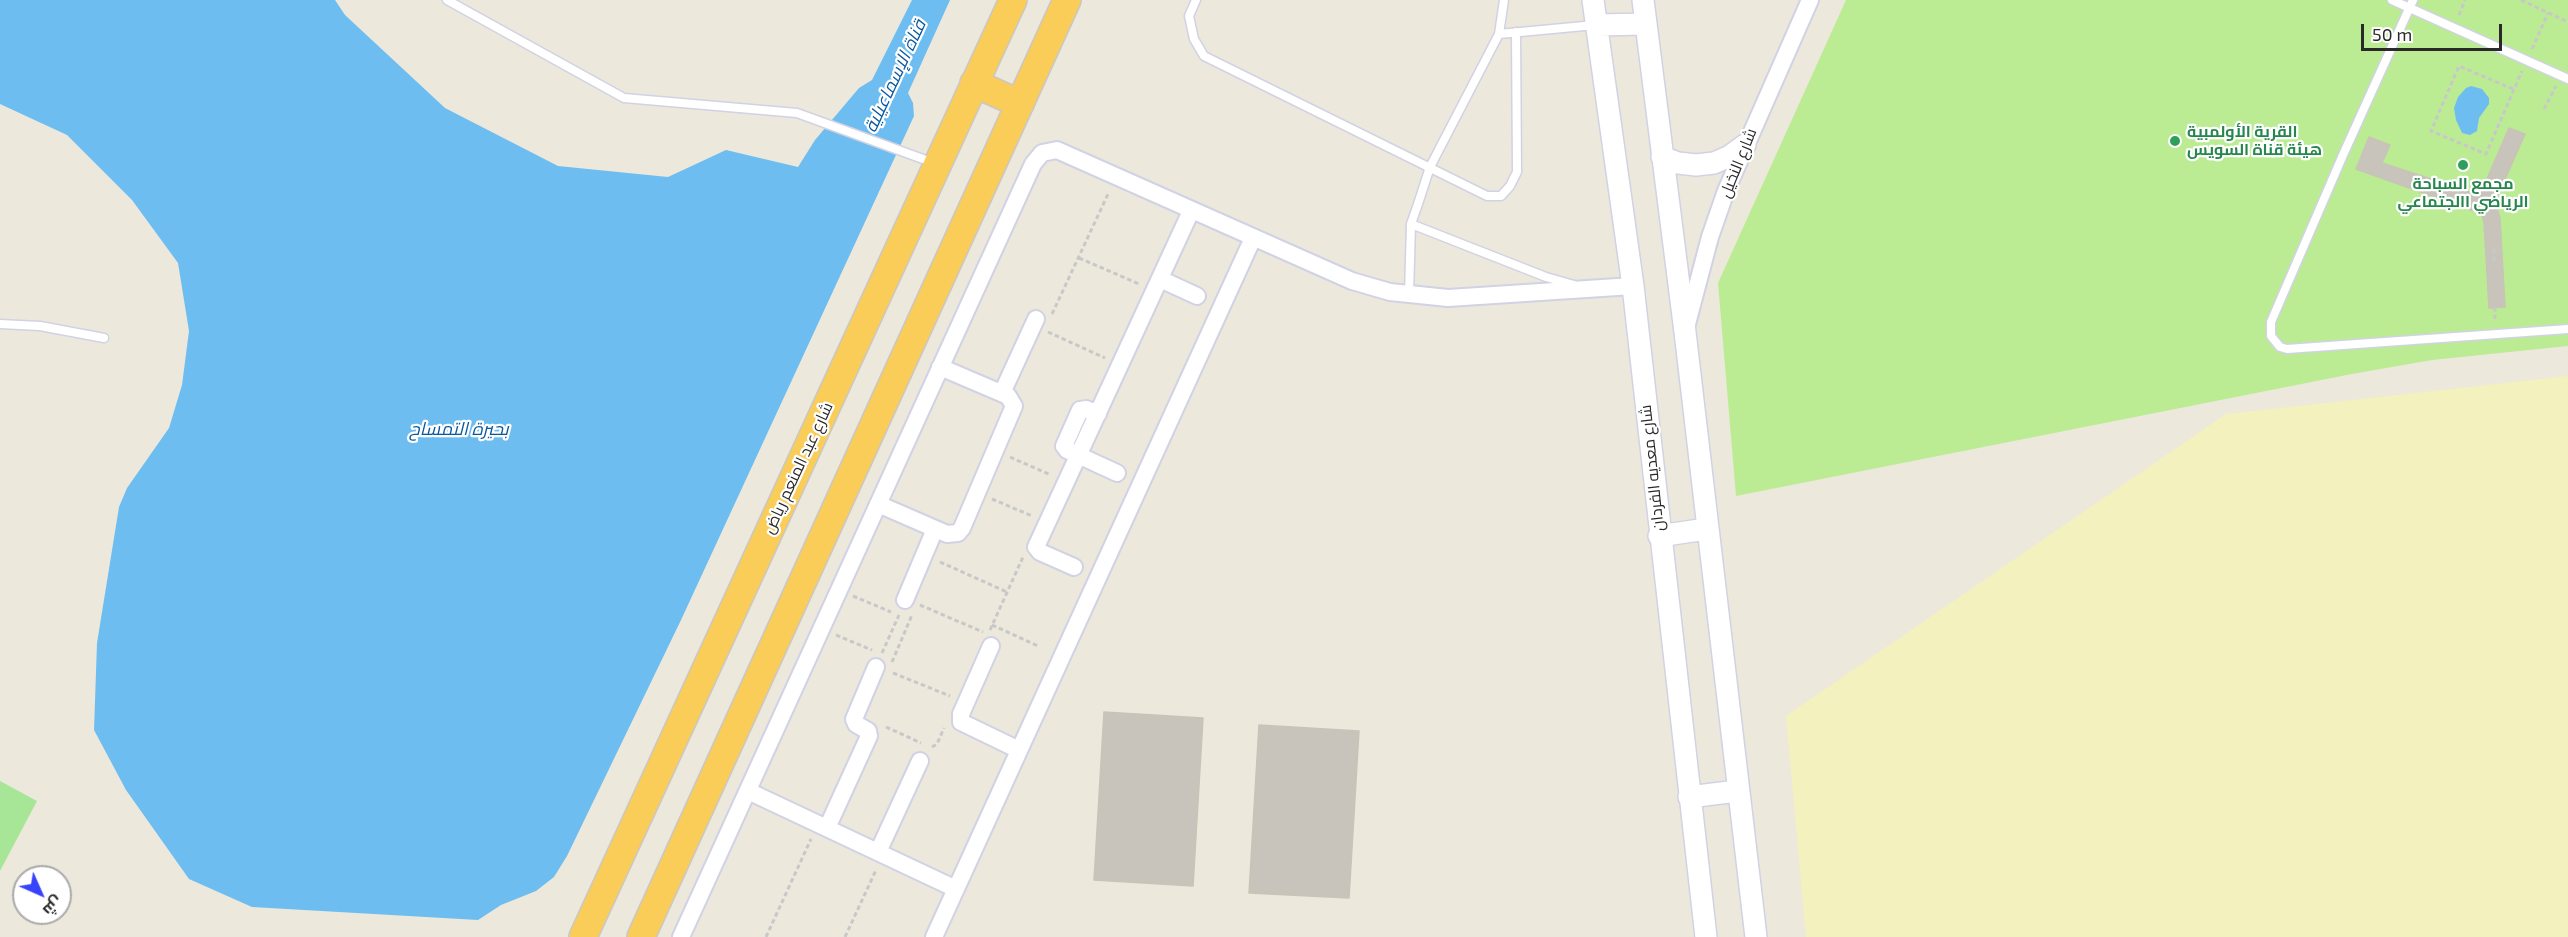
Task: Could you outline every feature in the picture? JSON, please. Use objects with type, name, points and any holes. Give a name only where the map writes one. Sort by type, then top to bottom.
[{"type":"highway","name":"شارع عبد المنعم رياض","points":[[583,937],[1012,0]]},
{"type":"highway","points":[[641,937],[1067,0]]},
{"type":"highway","points":[[975,83],[1020,104]]},
{"type":"street","name":"شارع معديه الفردان","points":[[1593,0],[1633,286],[1659,536],[1706,937]]},
{"type":"street","points":[[1643,0],[1685,332],[1706,529],[1756,937]]},
{"type":"street","name":"شارع النخيل","points":[[1685,332],[1710,237],[1745,145],[1810,0]]},
{"type":"street","points":[[1596,25],[1646,24]]},
{"type":"street","points":[[1662,157],[1687,164],[1714,163],[1730,156],[1745,145]]},
{"type":"street","points":[[685,936],[748,791],[940,367],[1037,158],[1042,153],[1057,150],[1352,281],[1409,295],[1458,297],[1633,286]]},
{"type":"street","points":[[1074,567],[1037,549],[1191,210]]},
{"type":"street","points":[[934,937],[1253,238]]},
{"type":"street","points":[[1157,285],[1197,296]]},
{"type":"street","points":[[1002,393],[1044,323]]},
{"type":"street","points":[[878,504],[941,532],[958,533],[978,493],[1014,406],[1012,400],[1002,393],[940,367]]},
{"type":"street","points":[[1079,455],[1117,473]]},
{"type":"street","points":[[1659,536],[1706,529]]},
{"type":"street","points":[[908,608],[941,532]]},
{"type":"street","points":[[990,640],[961,714],[962,722],[1019,750]]},
{"type":"street","points":[[823,826],[869,736],[868,731],[856,724],[854,718],[884,664]]},
{"type":"street","points":[[881,854],[920,761]]},
{"type":"street","points":[[748,791],[956,889]]},
{"type":"street","points":[[1689,797],[1737,791]]},
{"type":"lane","points":[[447,0],[624,98],[797,113],[937,164]]},
{"type":"lane","points":[[1196,0],[1189,16],[1194,39],[1204,56],[1487,196],[1501,195],[1510,186],[1517,172],[1516,32]]},
{"type":"lane","points":[[1409,295],[1412,224],[1430,167],[1500,34],[1504,0]]},
{"type":"lane","points":[[2392,0],[2411,4],[2565,78]]},
{"type":"lane","points":[[2411,4],[2271,322],[2271,336],[2274,343],[2287,349],[2568,329]]},
{"type":"lane","points":[[1500,34],[1596,25]]},
{"type":"lane","points":[[1412,224],[1546,277],[1594,290]]},
{"type":"lane","points":[[0,324],[40,326],[104,338]]},
{"type":"path","points":[[2521,0],[2568,22]]},
{"type":"path","points":[[2522,71],[2548,13]]},
{"type":"path","points":[[2514,89],[2459,66],[2431,131],[2486,154],[2514,89],[2519,77]]},
{"type":"path","points":[[2544,110],[2565,78]]},
{"type":"path","points":[[1116,177],[1044,323],[1120,365]]},
{"type":"path","points":[[2433,186],[2454,193]]},
{"type":"path","points":[[2494,249],[2494,261]]},
{"type":"path","points":[[1078,258],[1157,285]]},
{"type":"path","points":[[997,451],[1066,482]]},
{"type":"path","points":[[978,493],[1048,523]]},
{"type":"path","points":[[941,532],[935,560],[1007,592]]},
{"type":"path","points":[[839,591],[908,608],[990,640]]},
{"type":"path","points":[[884,664],[893,658],[908,608]]},
{"type":"path","points":[[884,664],[908,608]]},
{"type":"path","points":[[992,625],[1038,646]]},
{"type":"path","points":[[821,629],[884,664],[958,699]]},
{"type":"path","points":[[884,664],[893,658]]},
{"type":"path","points":[[766,937],[823,826]]},
{"type":"path","points":[[845,937],[881,854]]},
{"type":"green space","name":"القرية الأولمبية هيئة قناة السويس","points":[[1846,0],[2568,0],[2568,346],[2432,360],[2352,374],[1736,496],[1718,283]]},
{"type":"green space","points":[[0,781],[37,801],[0,871]]},
{"type":"sand","points":[[2568,376],[2568,937],[1806,937],[1786,716],[2226,414]]},
{"type":"water","name":"بحيرة التمساح","points":[[0,0],[335,0],[345,15],[445,108],[558,166],[668,177],[726,150],[798,167],[815,140],[859,88],[872,80],[912,0],[950,0],[908,93],[913,103],[914,116],[681,620],[567,856],[554,877],[536,891],[501,905],[478,920],[252,907],[189,879],[126,790],[94,730],[97,643],[119,507],[127,488],[169,428],[182,385],[189,331],[178,263],[132,200],[67,135],[0,104]]},
{"type":"water","points":[[2471,86],[2482,89],[2489,98],[2489,104],[2479,118],[2477,131],[2470,135],[2462,133],[2454,108],[2458,97]]},
{"type":"building","points":[[2509,128],[2525,134],[2495,202],[2500,218],[2505,307],[2489,308],[2482,214],[2356,169],[2369,137],[2390,145],[2382,163],[2480,195]]},
{"type":"building","points":[[1104,712],[1203,718],[1193,886],[1094,880]]},
{"type":"building","points":[[1259,725],[1359,731],[1349,898],[1249,893]]},
{"type":"place","name":"القرية الأولمبية هيئة قناة السويس","points":[[2175,141]]},
{"type":"place","name":"مجمع السباحة الرياضي االجتماعي","points":[[2463,165]]},
{"type":"water label","name":"قناة الإسماعيلية","points":[[895,76]]}]
